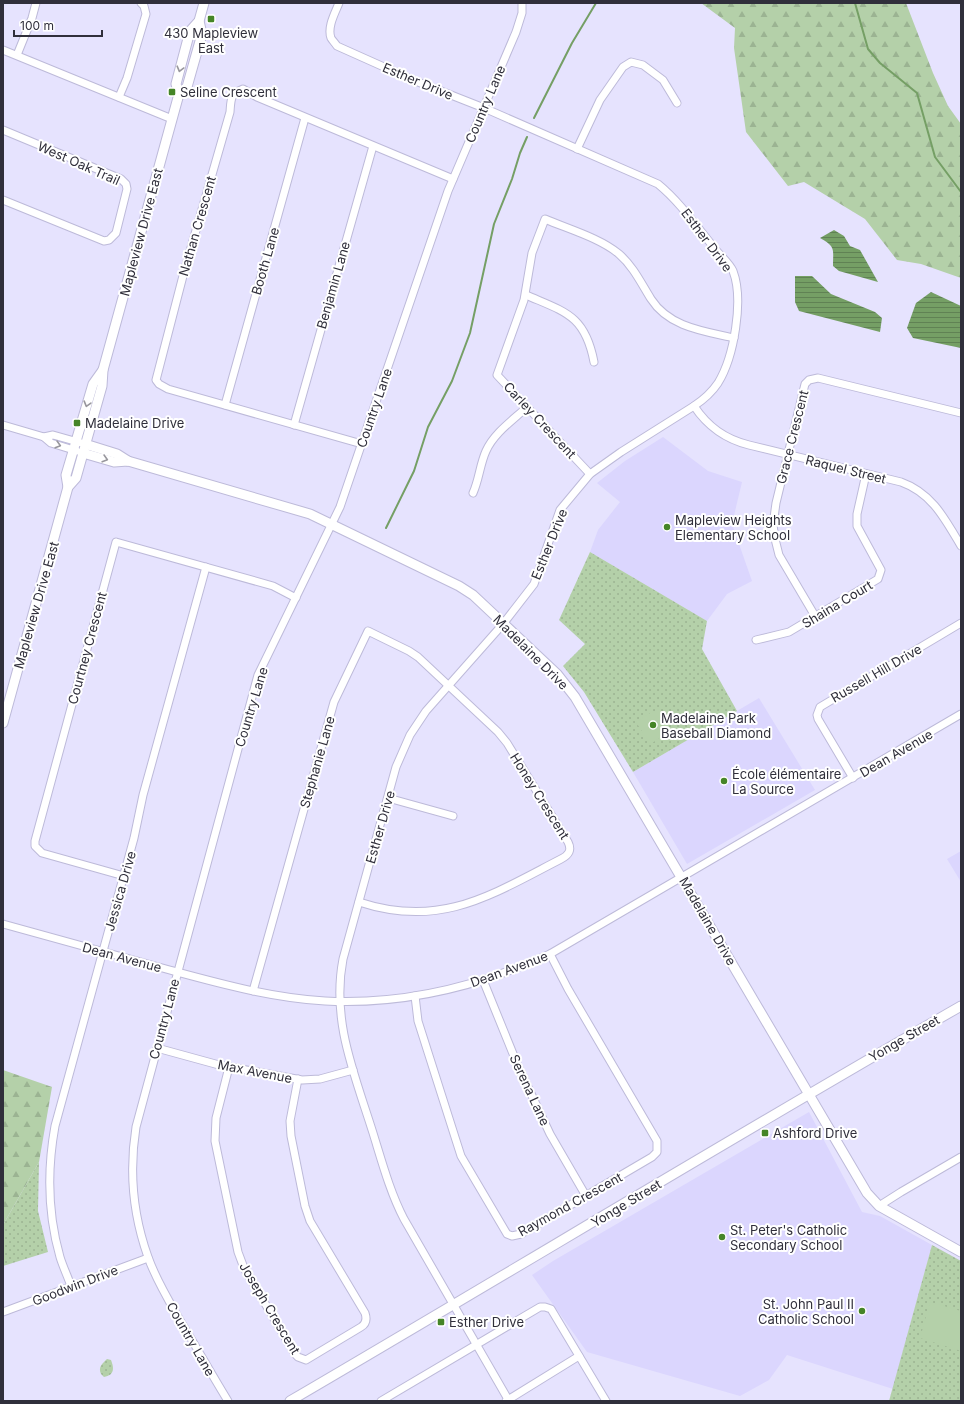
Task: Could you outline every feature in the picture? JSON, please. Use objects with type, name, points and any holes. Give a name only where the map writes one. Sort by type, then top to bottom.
[{"type":"main road","name":"Mapleview Drive East","points":[[68,487],[76,478],[102,386],[103,370],[179,94],[187,87],[202,34],[199,21],[204,3]]},
{"type":"main road","name":"Mapleview Drive East","points":[[3,723],[68,487],[66,475],[93,384],[103,370]]},
{"type":"main road","name":"Madelaine Drive","points":[[84,448],[114,462],[128,461],[310,514],[463,588],[474,597],[557,674],[570,689],[809,1094]]},
{"type":"main road","name":"Yonge Street","points":[[290,1401],[809,1094],[961,1006]]},
{"type":"main road","points":[[809,1094],[867,1193],[880,1206],[961,1252]]},
{"type":"street","points":[[17,55],[32,18],[36,3]]},
{"type":"street","points":[[119,97],[146,14],[144,6],[141,3]]},
{"type":"street","name":"Esther Drive","points":[[339,3],[333,16],[331,27],[331,37],[337,46],[413,80],[484,108],[658,184],[673,196],[732,270],[737,289],[738,309],[734,338],[729,358],[722,376],[710,393],[694,406],[621,452],[590,474],[560,510],[534,584],[503,624],[426,710],[410,735],[398,762],[342,966],[339,984],[339,1002],[344,1035],[353,1070],[391,1190],[398,1207],[508,1401]]},
{"type":"street","name":"Country Lane","points":[[228,1401],[162,1289],[148,1258],[134,1202],[133,1156],[137,1123],[257,679],[332,525],[342,501],[453,179],[516,32],[522,12],[522,3]]},
{"type":"street","points":[[3,50],[172,119]]},
{"type":"street","points":[[577,149],[600,100],[623,67],[631,62],[643,65],[663,80],[677,102]]},
{"type":"street","name":"Nathan Crescent","points":[[362,444],[168,389],[159,384],[156,380],[184,272],[230,112],[231,98],[236,92],[243,89],[257,97],[305,118],[453,179]]},
{"type":"street","name":"Booth Lane","points":[[225,405],[305,118]]},
{"type":"street","name":"West Oak Trail","points":[[3,130],[121,179],[126,184],[127,189],[116,233],[109,240],[104,241],[3,200]]},
{"type":"street","name":"Benjamin Lane","points":[[294,425],[373,146]]},
{"type":"street","name":"Carley Crescent","points":[[590,474],[497,375],[526,295],[532,253],[545,219],[603,244],[616,252],[632,268],[656,305],[670,318],[685,326],[734,338]]},
{"type":"street","points":[[526,295],[563,311],[574,318],[586,336],[594,362]]},
{"type":"street","name":"Grace Crescent","points":[[815,616],[783,563],[776,547],[773,525],[774,511],[806,384],[813,378],[818,378],[961,413]]},
{"type":"street","name":"Raquel Street","points":[[694,406],[708,424],[726,437],[740,443],[901,482],[916,489],[936,507],[961,546]]},
{"type":"street","points":[[473,493],[489,446],[496,436],[527,407]]},
{"type":"street","name":"Madelaine Drive","points":[[3,424],[44,437],[53,434],[75,446],[84,448]]},
{"type":"street","name":"Shaina Court","points":[[756,640],[790,632],[878,579],[881,570],[857,526],[857,514],[866,474]]},
{"type":"street","points":[[954,534],[961,530]]},
{"type":"street","name":"Courtney Crescent","points":[[124,876],[42,853],[35,846],[35,837],[116,542],[273,586],[296,598]]},
{"type":"street","name":"Jessica Drive","points":[[71,1286],[60,1255],[53,1222],[50,1188],[51,1155],[57,1117],[124,876],[134,838],[142,795],[206,567]]},
{"type":"street","name":"Russell Hill Drive","points":[[853,778],[818,719],[817,716],[820,707],[961,623]]},
{"type":"street","name":"Stephanie Lane","points":[[253,991],[333,704],[368,631],[413,653],[448,685]]},
{"type":"street","name":"Honey Crescent","points":[[359,902],[382,908],[407,911],[431,911],[456,907],[490,896],[568,854],[570,848],[568,842],[504,738],[448,685]]},
{"type":"street","name":"Dean Avenue","points":[[3,924],[177,972],[281,997],[339,1002],[383,1000],[441,991],[511,971],[550,954],[961,714]]},
{"type":"street","points":[[388,798],[453,816]]},
{"type":"street","name":"Raymond Crescent","points":[[415,996],[418,1021],[461,1156],[507,1234],[512,1236],[521,1234],[652,1157],[657,1152],[658,1144],[568,989],[550,954]]},
{"type":"street","name":"Serena Lane","points":[[483,980],[518,1066],[550,1134],[586,1196]]},
{"type":"street","name":"Max Avenue","points":[[157,1048],[229,1067],[298,1079],[320,1080],[353,1070]]},
{"type":"street","name":"Joseph Crescent","points":[[229,1067],[216,1118],[215,1141],[238,1252],[244,1268],[295,1354],[306,1360],[361,1328],[365,1323],[366,1318],[310,1221],[305,1206],[290,1121],[298,1079]]},
{"type":"street","points":[[880,1206],[961,1157]]},
{"type":"street","name":"Goodwin Drive","points":[[3,1312],[148,1258]]},
{"type":"street","points":[[381,1401],[540,1307],[551,1309],[606,1401]]},
{"type":"street","points":[[508,1401],[578,1356]]},
{"type":"shaded area","points":[[834,230],[844,236],[850,246],[860,250],[878,282],[839,271],[833,266],[831,246],[820,238]]},
{"type":"shaded area","points":[[795,276],[812,276],[831,294],[875,312],[882,318],[880,332],[799,311],[795,302]]},
{"type":"shaded area","points":[[931,292],[961,306],[961,348],[913,338],[907,328],[916,303]]},
{"type":"shaded area","name":"Mapleview Heights Elementary School","points":[[663,437],[708,471],[742,482],[732,524],[752,581],[727,594],[707,621],[590,552],[598,530],[620,502],[597,483],[625,461]]},
{"type":"shaded area","name":"École élémentaire La Source","points":[[759,698],[815,790],[687,864],[633,772]]},
{"type":"shaded area","points":[[961,851],[961,882],[947,859]]},
{"type":"shaded area","name":"St. Peter's Catholic Secondary School","points":[[809,1112],[862,1212],[880,1216],[932,1245],[893,1389],[787,1355],[769,1380],[740,1396],[587,1352],[532,1275],[553,1261]]},
{"type":"green space","points":[[701,3],[906,3],[933,73],[948,106],[961,124],[961,278],[921,264],[897,260],[865,219],[804,182],[788,186],[746,132],[734,48],[735,28]]},
{"type":"green space","points":[[590,552],[707,621],[702,649],[737,711],[633,772],[584,692],[563,666],[585,644],[559,620]]},
{"type":"green space","name":"Madelaine Park Baseball Diamond","points":[[656,711],[665,718],[671,731],[652,743],[648,741],[636,722],[648,714]]},
{"type":"green space","points":[[3,1070],[52,1087],[39,1162],[3,1225]]},
{"type":"green space","points":[[39,1162],[38,1211],[48,1252],[3,1266],[3,1225]]},
{"type":"green space","points":[[932,1245],[961,1261],[961,1401],[889,1401]]},
{"type":"green space","points":[[930,1302],[961,1311],[961,1351],[920,1338]]},
{"type":"green space","points":[[107,1359],[111,1360],[113,1371],[110,1375],[104,1377],[100,1372],[100,1367]]},
{"type":"waterway","points":[[534,118],[572,43],[596,3]]},
{"type":"waterway","points":[[855,3],[868,49],[880,63],[917,93],[935,157],[961,192]]},
{"type":"waterway","points":[[386,528],[414,471],[428,427],[452,381],[470,333],[494,224],[527,137]]},
{"type":"place","name":"430 Mapleview East","points":[[211,19]]},
{"type":"place","name":"Seline Crescent","points":[[172,92]]},
{"type":"place","name":"Madelaine Drive","points":[[77,423]]},
{"type":"place","name":"Mapleview Heights Elementary School","points":[[667,527]]},
{"type":"place","name":"Madelaine Park Baseball Diamond","points":[[653,725]]},
{"type":"place","name":"École élémentaire La Source","points":[[724,781]]},
{"type":"place","name":"Ashford Drive","points":[[765,1133]]},
{"type":"place","name":"St. Peter's Catholic Secondary School","points":[[722,1237]]},
{"type":"place","name":"St. John Paul II Catholic School","points":[[862,1311]]},
{"type":"place","name":"Esther Drive","points":[[441,1322]]}]
